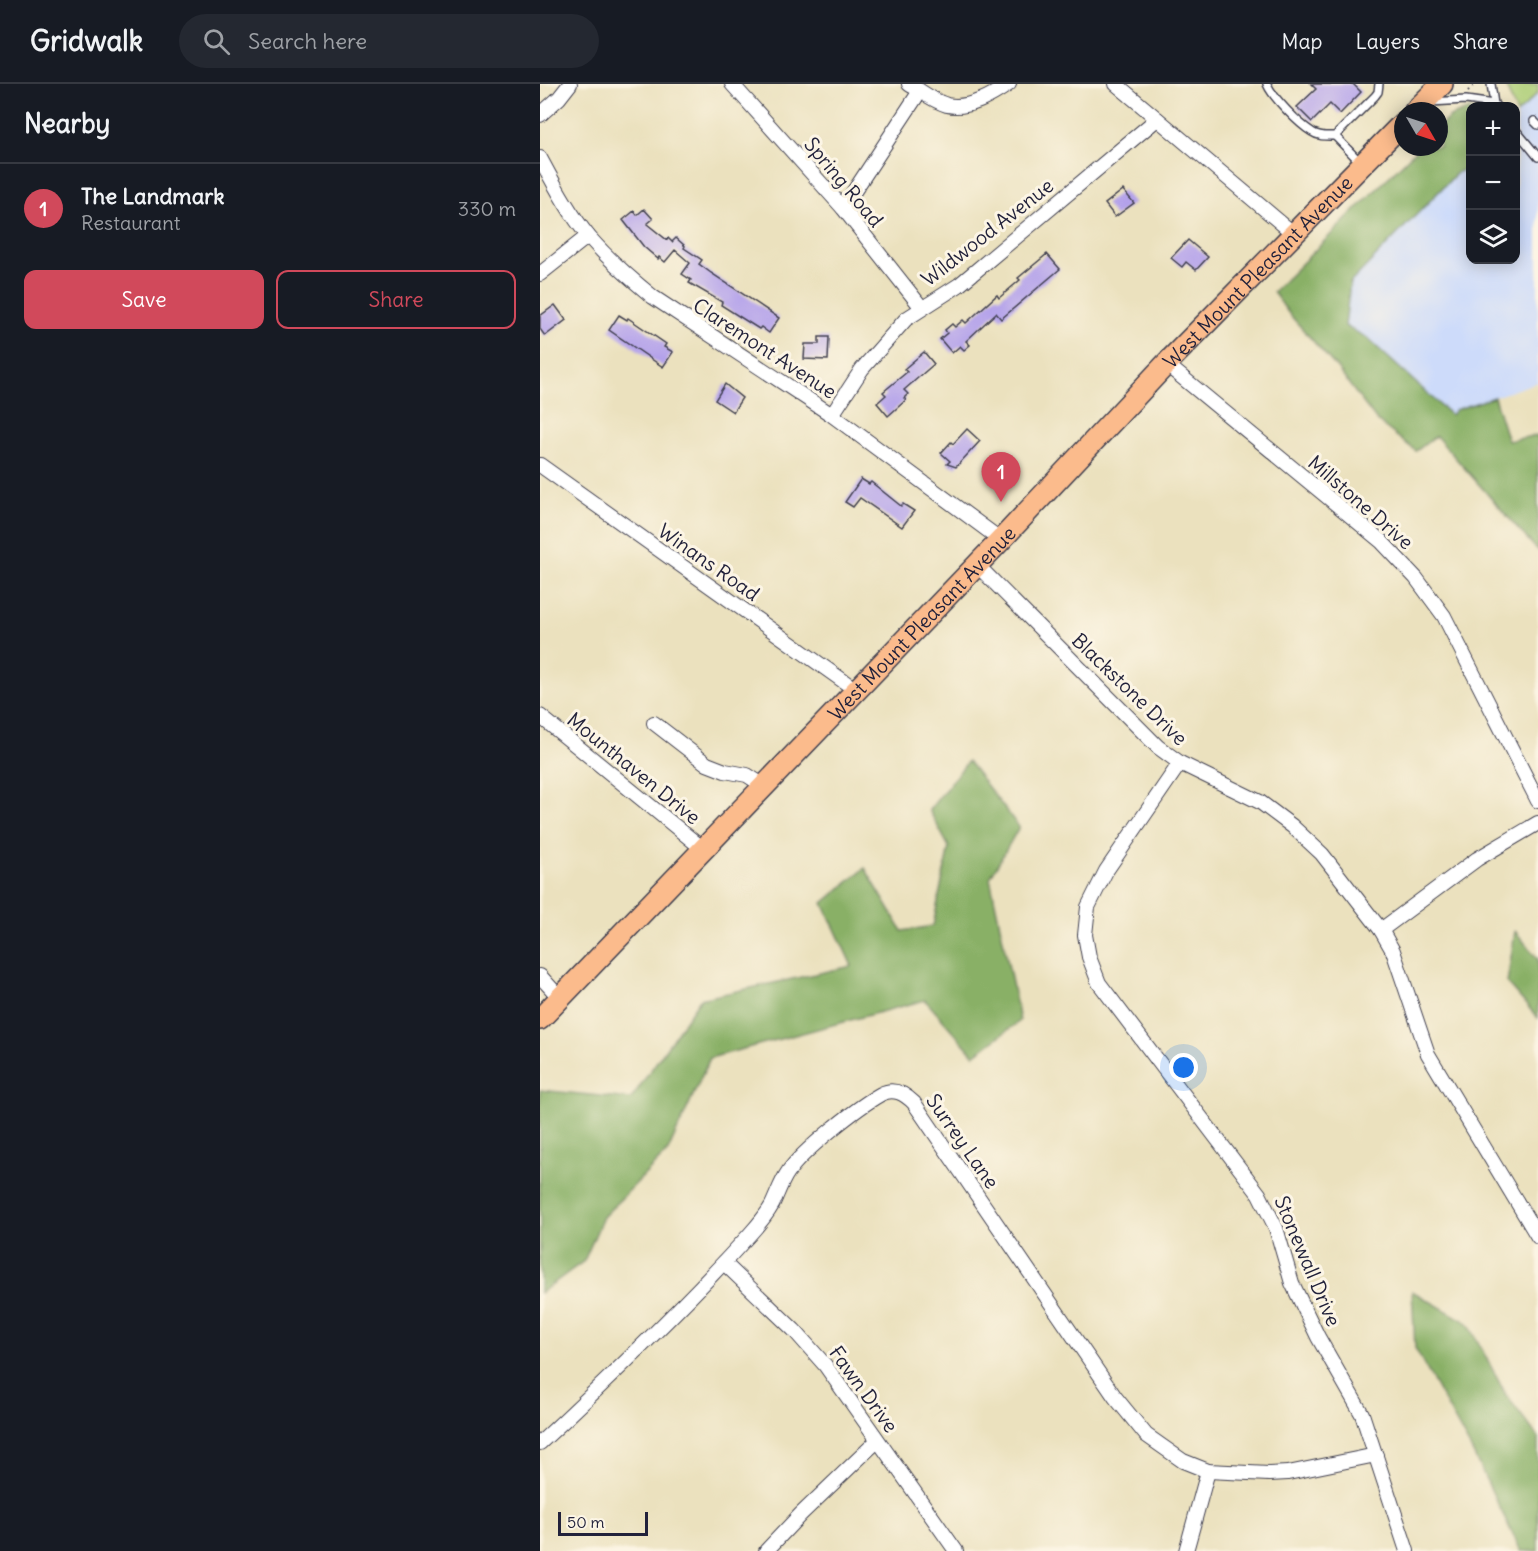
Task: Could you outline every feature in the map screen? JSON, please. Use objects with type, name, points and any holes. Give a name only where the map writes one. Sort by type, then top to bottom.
[{"type":"main road","points":[[1424,102],[1442,84]]},
{"type":"main road","name":"West Mount Pleasant Avenue","points":[[540,1019],[1001,540],[1166,364],[1394,132]]},
{"type":"street","points":[[540,115],[559,98],[570,84]]},
{"type":"street","name":"Spring Road","points":[[732,84],[843,208],[922,308]]},
{"type":"street","points":[[843,208],[915,87],[932,99],[949,106],[988,98],[1009,84]]},
{"type":"street","points":[[1116,84],[1294,234]]},
{"type":"street","name":"Wildwood Avenue","points":[[832,415],[862,369],[906,319],[959,285],[1157,119]]},
{"type":"street","name":"Claremont Avenue","points":[[540,158],[588,236],[653,297],[832,415],[1001,540]]},
{"type":"street","points":[[540,274],[588,236]]},
{"type":"street","name":"Millstone Drive","points":[[1166,364],[1380,541],[1416,578],[1443,616],[1538,801]]},
{"type":"street","name":"Winans Road","points":[[540,465],[856,690]]},
{"type":"street","name":"Blackstone Drive","points":[[977,565],[1158,747],[1180,763],[1260,802],[1292,826],[1322,854],[1381,930],[1393,951],[1428,1054],[1538,1237]]},
{"type":"street","name":"Mounthaven Drive","points":[[540,716],[703,849]]},
{"type":"street","points":[[654,723],[707,764],[747,775],[764,786]]},
{"type":"street","name":"Stonewall Drive","points":[[1180,763],[1106,871],[1088,907],[1085,935],[1089,957],[1099,983],[1259,1194],[1276,1228],[1292,1283],[1318,1337],[1362,1414],[1407,1551]]},
{"type":"street","points":[[1381,930],[1477,859],[1538,824]]},
{"type":"street","points":[[540,976],[560,998]]},
{"type":"street","name":"Surrey Lane","points":[[540,1443],[724,1263],[762,1221],[787,1173],[802,1155],[864,1105],[884,1092],[894,1091],[904,1094],[914,1103],[1115,1397],[1146,1435],[1164,1449],[1183,1461],[1208,1471],[1269,1474],[1288,1473],[1376,1455]]},
{"type":"street","name":"Fawn Drive","points":[[724,1263],[794,1330],[825,1365],[956,1551]]},
{"type":"street","points":[[766,1551],[877,1441]]},
{"type":"street","points":[[1186,1551],[1208,1471]]},
{"type":"lane","points":[[1267,84],[1279,102],[1312,132],[1321,136],[1335,136],[1375,96],[1379,84]]},
{"type":"lane","points":[[1491,84],[1494,102]]},
{"type":"lane","points":[[1448,103],[1466,100],[1478,102]]},
{"type":"lane","points":[[1520,135],[1538,157]]},
{"type":"lane","points":[[1335,136],[1362,164]]},
{"type":"path","points":[[1466,93],[1475,84]]},
{"type":"shaded area","points":[[1538,93],[1538,382],[1456,410],[1452,415],[1366,337],[1344,326],[1350,283],[1458,172],[1466,169],[1466,264],[1520,264],[1520,111]]},
{"type":"green space","points":[[1505,84],[1538,84],[1538,93],[1520,111],[1520,102],[1512,102]]},
{"type":"green space","points":[[1466,111],[1466,169],[1458,172],[1350,283],[1345,326],[1366,337],[1451,415],[1455,410],[1494,397],[1508,441],[1538,435],[1538,551],[1436,436],[1416,451],[1377,421],[1336,367],[1273,292],[1410,156],[1448,156],[1448,119]]},
{"type":"green space","points":[[968,761],[1019,827],[990,878],[1020,1021],[974,1055],[925,1000],[710,1058],[668,1151],[603,1217],[584,1261],[540,1293],[540,1090],[631,1099],[700,999],[852,966],[823,903],[865,868],[902,931],[933,926],[949,847],[929,810]]},
{"type":"green space","points":[[1515,931],[1538,959],[1538,1018],[1507,983]]},
{"type":"green space","points":[[1412,1291],[1468,1323],[1506,1395],[1538,1437],[1538,1551],[1521,1551],[1472,1451],[1415,1348]]},
{"type":"building","points":[[1311,84],[1353,84],[1361,92],[1340,114],[1330,104],[1312,122],[1297,107],[1316,89]]},
{"type":"building","points":[[1123,190],[1134,203],[1115,217],[1105,204]]},
{"type":"building","points":[[644,209],[653,219],[647,224],[667,240],[668,238],[672,242],[676,238],[685,246],[684,248],[702,260],[699,264],[779,318],[769,333],[761,327],[759,329],[721,305],[722,302],[689,283],[691,280],[682,274],[690,263],[675,250],[665,262],[644,247],[623,220],[634,211],[637,215]]},
{"type":"building","points":[[1188,240],[1208,257],[1196,270],[1186,262],[1182,267],[1171,258]]},
{"type":"building","points":[[1047,254],[1060,269],[1001,319],[996,313],[966,341],[970,345],[964,350],[960,346],[952,353],[940,339],[947,333],[945,330],[952,324],[955,327],[963,320],[966,323],[997,295],[999,298],[1020,280],[1018,278]]},
{"type":"building","points":[[555,305],[566,320],[545,336],[540,329],[540,316]]},
{"type":"building","points":[[619,315],[627,320],[628,318],[666,344],[664,347],[673,352],[663,367],[609,330]]},
{"type":"building","points":[[819,337],[829,337],[828,360],[804,359],[805,344],[819,344]]},
{"type":"building","points":[[924,352],[934,364],[904,390],[908,394],[904,398],[906,400],[888,416],[877,403],[886,395],[883,392],[907,372],[904,369]]},
{"type":"building","points":[[725,384],[742,398],[733,412],[715,400]]},
{"type":"building","points":[[967,429],[980,441],[956,467],[947,464],[950,461],[941,453]]},
{"type":"building","points":[[861,479],[869,484],[871,482],[901,506],[903,504],[914,511],[902,527],[860,498],[853,507],[845,502]]},
{"type":"place","name":"The Landmark","points":[[1001,502]]}]
